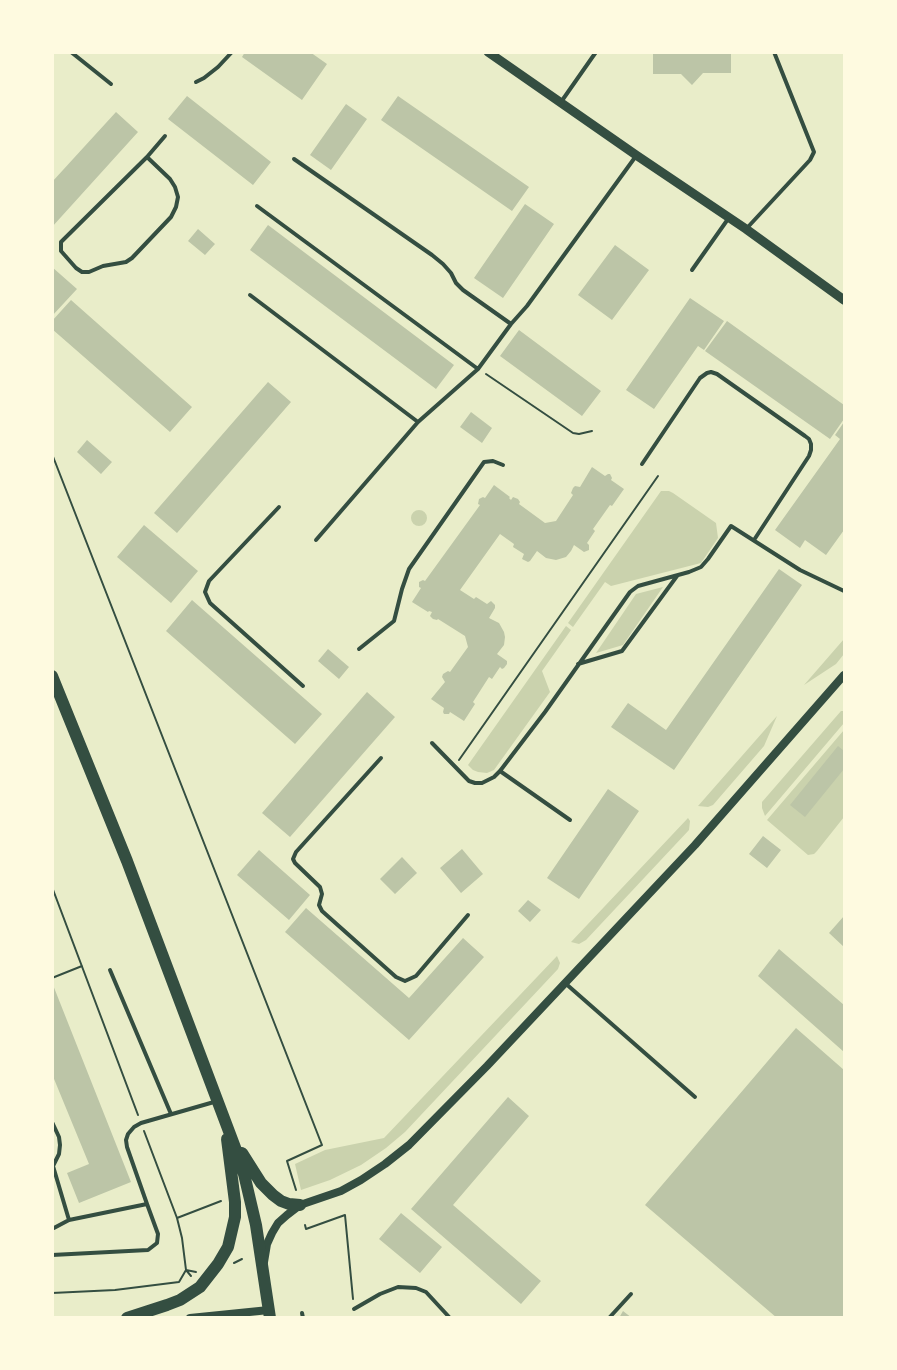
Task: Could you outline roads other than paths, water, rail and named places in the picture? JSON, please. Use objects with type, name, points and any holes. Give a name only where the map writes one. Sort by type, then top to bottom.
[{"type":"highway","points":[[52,676],[127,861],[244,1174],[256,1225],[269,1314]]},
{"type":"highway","points":[[225,1120],[244,1156],[267,1189],[281,1201],[290,1204],[299,1199]]},
{"type":"highway","points":[[127,1317],[180,1300],[200,1287],[228,1247],[236,1217],[225,1120]]},
{"type":"main road","points":[[488,52],[746,229],[844,300]]},
{"type":"street","points":[[263,1271],[267,1244],[272,1233],[299,1199],[341,1191],[385,1164],[409,1145],[695,845],[844,675]]},
{"type":"street","points":[[190,1317],[242,1312],[269,1314]]},
{"type":"lane","points":[[71,52],[111,84]]},
{"type":"lane","points":[[196,82],[218,67],[232,52]]},
{"type":"lane","points":[[560,103],[596,52]]},
{"type":"lane","points":[[746,229],[810,160],[814,152],[774,52]]},
{"type":"lane","points":[[147,157],[170,179],[175,187],[178,197],[177,207],[171,217],[132,258],[126,262],[82,272],[61,251],[62,242],[165,136]]},
{"type":"lane","points":[[316,540],[418,422],[478,369],[527,306],[636,155]]},
{"type":"lane","points":[[294,159],[432,255],[451,273],[463,290],[511,324]]},
{"type":"lane","points":[[257,206],[478,369]]},
{"type":"lane","points":[[692,270],[729,219]]},
{"type":"lane","points":[[250,295],[418,422]]},
{"type":"lane","points":[[642,464],[700,378],[711,372],[717,374],[805,436],[811,444],[809,456],[754,540]]},
{"type":"lane","points":[[359,649],[394,621],[409,569],[484,462],[493,461],[503,465]]},
{"type":"lane","points":[[279,507],[209,581],[205,592],[210,603],[303,686]]},
{"type":"lane","points":[[432,743],[469,781],[475,783],[488,781],[500,771],[634,588],[695,570],[704,563],[731,525],[800,570],[844,591]]},
{"type":"lane","points":[[577,665],[622,651],[677,575]]},
{"type":"lane","points":[[381,758],[296,852],[293,859],[295,863],[320,887],[322,894],[319,905],[322,911],[401,980],[405,981],[416,976],[468,915]]},
{"type":"lane","points":[[500,771],[570,820]]},
{"type":"lane","points":[[110,970],[171,1114]]},
{"type":"lane","points":[[564,983],[695,1097]]},
{"type":"lane","points":[[52,1255],[148,1250],[157,1244],[158,1234],[127,1147],[128,1134],[141,1123],[217,1101]]},
{"type":"lane","points":[[52,1122],[60,1145],[59,1154],[53,1166],[69,1220]]},
{"type":"lane","points":[[52,1229],[69,1220],[147,1204]]},
{"type":"lane","points":[[354,1309],[398,1287],[416,1288],[426,1292],[450,1317]]},
{"type":"lane","points":[[609,1317],[631,1294]]}]
